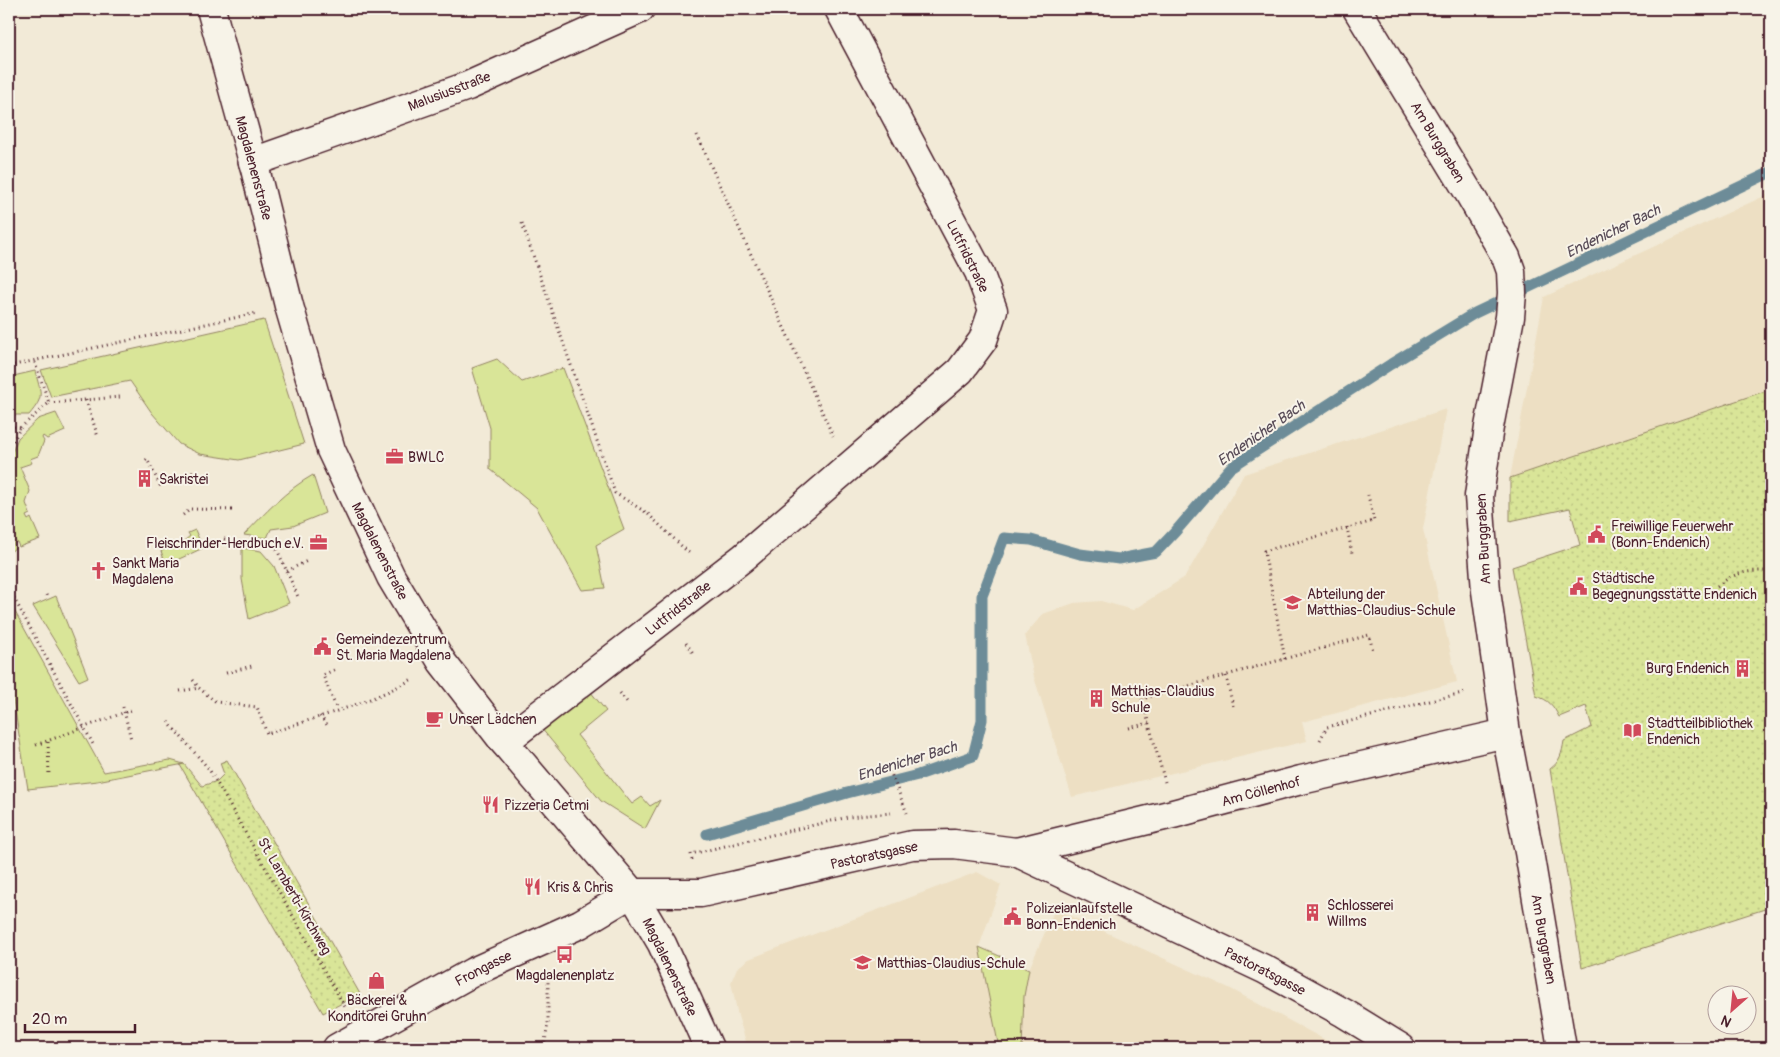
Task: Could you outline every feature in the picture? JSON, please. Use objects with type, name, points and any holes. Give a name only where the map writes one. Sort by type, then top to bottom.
[{"type":"street","name":"Magdalenenstraße","points":[[211,9],[253,162],[289,306],[331,450],[391,577],[442,662],[504,742],[632,893],[662,944],[709,1048]]},
{"type":"street","name":"Malusiusstraße","points":[[253,162],[468,86],[640,9]]},
{"type":"street","name":"Lutfridstraße","points":[[504,742],[737,562],[848,469],[960,370],[983,340],[993,310],[979,272],[839,9]]},
{"type":"street","name":"Am Burggraben","points":[[1357,9],[1469,193],[1506,257],[1511,271],[1510,316],[1489,427],[1479,496],[1486,591],[1498,684],[1530,852],[1562,1048]]},
{"type":"street","name":"Am Cöllenhof","points":[[1016,852],[1174,814],[1302,780],[1506,733]]},
{"type":"street","name":"Pastoratsgasse","points":[[632,893],[700,893],[912,845],[954,844],[1016,852],[1264,969],[1344,1013],[1401,1048]]},
{"type":"street","name":"Frongasse","points":[[337,1048],[473,972],[580,924],[632,893]]},
{"type":"path","points":[[697,135],[848,469]]},
{"type":"path","points":[[522,223],[615,493],[647,513],[675,541]]},
{"type":"path","points":[[9,366],[289,306]]},
{"type":"path","points":[[34,360],[48,403]]},
{"type":"path","points":[[9,450],[20,428],[48,403],[120,397]]},
{"type":"path","points":[[86,400],[98,436]]},
{"type":"path","points":[[9,426],[20,428]]},
{"type":"path","points":[[146,460],[160,486],[194,471]]},
{"type":"path","points":[[1285,659],[1264,551],[1374,521],[1368,496]]},
{"type":"path","points":[[183,515],[191,508],[236,510]]},
{"type":"path","points":[[1347,528],[1352,553]]},
{"type":"path","points":[[224,539],[276,547],[299,599]]},
{"type":"path","points":[[287,571],[307,561]]},
{"type":"path","points":[[1717,586],[1726,579],[1744,571],[1771,571]]},
{"type":"path","points":[[9,589],[93,744]]},
{"type":"path","points":[[46,594],[48,599]]},
{"type":"path","points":[[1174,814],[1142,699],[1370,635],[1373,651]]},
{"type":"path","points":[[226,673],[252,666]]},
{"type":"path","points":[[334,670],[323,675],[337,710]]},
{"type":"path","points":[[1226,676],[1234,706]]},
{"type":"path","points":[[193,680],[199,688],[216,702],[257,707],[267,734],[399,687]]},
{"type":"path","points":[[1320,740],[1327,727],[1498,684]]},
{"type":"path","points":[[180,691],[199,688]]},
{"type":"path","points":[[123,707],[131,739]]},
{"type":"path","points":[[36,745],[134,709]]},
{"type":"path","points":[[320,716],[327,725]]},
{"type":"path","name":"St. Lamberti-Kirchweg","points":[[168,722],[209,769],[361,1034]]},
{"type":"path","points":[[1128,728],[1149,723]]},
{"type":"path","points":[[48,741],[49,776]]},
{"type":"path","points":[[888,766],[905,808]]},
{"type":"path","points":[[544,1048],[548,1023],[548,938]]},
{"type":"shaded area","points":[[1771,193],[1771,389],[1510,478],[1544,297]]},
{"type":"shaded area","name":"Abteilung der Matthias-Claudius-Schule","points":[[1446,409],[1423,529],[1457,682],[1302,722],[1307,741],[1072,797],[1034,677],[1025,635],[1043,614],[1074,603],[1101,601],[1133,610],[1185,577],[1244,474]]},
{"type":"shaded area","name":"Matthias-Claudius-Schule","points":[[977,872],[1001,885],[979,947],[999,1048],[748,1048],[738,1016],[731,982],[737,968],[749,959]]},
{"type":"shaded area","name":"Matthias-Claudius-Schule","points":[[1055,909],[1229,988],[1340,1048],[1022,1048],[1024,996],[1029,969]]},
{"type":"green space","points":[[264,320],[304,444],[239,460],[200,454],[179,444],[152,413],[130,381],[51,397],[41,370]]},
{"type":"green space","points":[[497,359],[522,382],[563,368],[624,529],[596,545],[605,588],[582,590],[537,508],[490,469],[490,428],[472,368]]},
{"type":"green space","points":[[35,371],[40,390],[38,403],[29,415],[9,415],[9,377]]},
{"type":"green space","points":[[1771,389],[1771,907],[1582,968],[1550,769],[1560,757],[1564,741],[1592,727],[1586,706],[1559,717],[1550,704],[1536,696],[1512,567],[1580,545],[1570,508],[1510,521],[1510,478]]},
{"type":"green space","points":[[56,413],[65,431],[47,439],[43,436],[44,441],[38,456],[30,459],[32,463],[20,467],[30,491],[26,503],[30,514],[26,516],[28,520],[31,518],[40,539],[19,547],[17,542],[14,543],[15,548],[9,553],[9,460],[18,438],[38,419]]},
{"type":"green space","points":[[313,475],[325,513],[293,526],[271,529],[267,538],[244,535],[285,495]]},
{"type":"green space","points":[[195,530],[203,548],[166,565],[161,551],[181,542],[183,547],[186,546],[184,541],[190,536],[188,533]]},
{"type":"green space","points":[[242,548],[261,551],[274,566],[289,603],[249,619],[242,579]]},
{"type":"green space","points":[[56,596],[88,677],[79,681],[33,606]]},
{"type":"green space","points":[[9,601],[104,772],[170,760],[184,764],[97,781],[28,789],[9,675]]},
{"type":"green space","points":[[590,691],[606,711],[577,735],[632,804],[642,797],[650,806],[660,800],[645,829],[601,801],[541,728]]},
{"type":"green space","points":[[227,760],[360,994],[323,1013],[180,765],[184,764],[202,786],[217,781],[224,774],[220,763]]},
{"type":"green space","points":[[979,947],[1029,969],[1024,996],[1022,1048],[999,1048]]},
{"type":"waterway","name":"Endenicher Bach","points":[[707,834],[847,793],[918,775],[973,756],[982,720],[982,596],[1004,538],[1031,540],[1080,554],[1119,559],[1156,552],[1230,468],[1391,364],[1475,313],[1771,172]]},
{"type":"place","name":"BWLC","points":[[394,457]]},
{"type":"place","name":"Sakristei","points":[[145,479]]},
{"type":"place","name":"Freiwillige Feuerwehr (Bonn-Endenich)","points":[[1597,534]]},
{"type":"place","name":"Fleischrinder-Herdbuch e.V.","points":[[318,543]]},
{"type":"place","name":"Sankt Maria Magdalena","points":[[98,571]]},
{"type":"place","name":"Städtische Begegnungsstätte Endenich","points":[[1578,586]]},
{"type":"place","name":"Abteilung der Matthias-Claudius-Schule","points":[[1293,602]]},
{"type":"place","name":"Gemeindezentrum St. Maria Magdalena","points":[[322,647]]},
{"type":"place","name":"Burg Endenich","points":[[1743,668]]},
{"type":"place","name":"Matthias-Claudius Schule","points":[[1097,699]]},
{"type":"place","name":"Unser Lädchen","points":[[435,719]]},
{"type":"place","name":"Stadtteilbibliothek Endenich","points":[[1633,731]]},
{"type":"place","name":"Pizzeria Cetmi","points":[[490,805]]},
{"type":"place","name":"Kris & Chris","points":[[533,887]]},
{"type":"place","name":"Schlosserei Willms","points":[[1313,913]]},
{"type":"place","name":"Polizeianlaufstelle Bonn-Endenich","points":[[1012,916]]},
{"type":"place","name":"Magdalenenplatz","points":[[565,955]]},
{"type":"place","name":"Matthias-Claudius-Schule","points":[[863,963]]},
{"type":"place","name":"Bäckerei & Konditorei Gruhn","points":[[377,980]]}]
